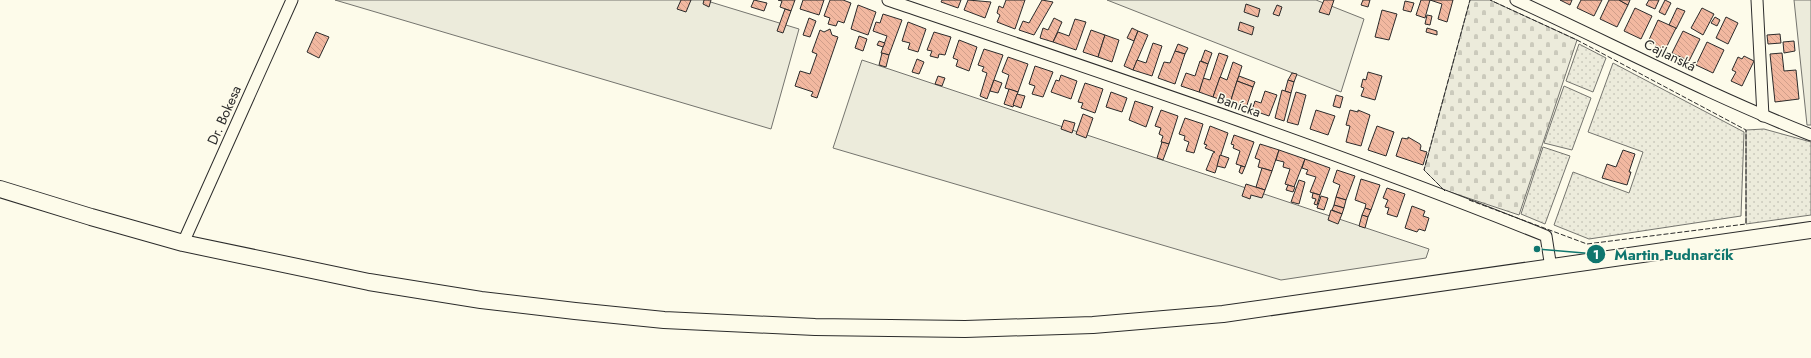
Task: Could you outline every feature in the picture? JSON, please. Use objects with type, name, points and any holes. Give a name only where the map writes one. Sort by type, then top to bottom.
[{"type":"main road","points":[[0,189],[91,218],[183,243],[370,282],[481,300],[664,320],[890,329],[965,329],[1093,325],[1223,314],[1811,230]]},
{"type":"street","name":"Dr. Bokesa","points":[[183,243],[292,0]]},
{"type":"street","name":"Banícka","points":[[888,0],[1225,115],[1427,189],[1546,236],[1551,268]]},
{"type":"street","name":"Cajlanská","points":[[1516,0],[1763,116],[1811,135]]},
{"type":"street","points":[[1757,0],[1763,116]]},
{"type":"green space","points":[[335,0],[704,0],[799,29],[771,129]]},
{"type":"green space","points":[[1107,0],[1316,0],[1364,19],[1341,92]]},
{"type":"green space","points":[[1470,0],[1490,0],[1577,40],[1519,215],[1444,190],[1424,170]]},
{"type":"green space","points":[[1794,0],[1811,0],[1811,125],[1807,125]]},
{"type":"green space","points":[[1579,44],[1606,58],[1593,92],[1566,81]]},
{"type":"green space","points":[[862,60],[1429,249],[1426,258],[1281,280],[833,148]]},
{"type":"green space","points":[[1613,63],[1744,132],[1741,216],[1589,239],[1554,225],[1573,172],[1629,193],[1643,152],[1588,132]]},
{"type":"green space","points":[[1564,86],[1591,98],[1572,150],[1544,143]]},
{"type":"green space","points":[[1764,129],[1811,142],[1811,215],[1746,224],[1746,130]]},
{"type":"green space","points":[[1543,147],[1570,156],[1545,224],[1521,214]]},
{"type":"building","points":[[681,0],[691,0],[686,12],[677,9]]},
{"type":"building","points":[[704,0],[711,0],[709,7],[703,4]]},
{"type":"building","points":[[754,0],[767,3],[764,11],[751,7]]},
{"type":"building","points":[[778,0],[795,0],[791,11],[780,7],[782,1]]},
{"type":"building","points":[[803,0],[824,0],[819,15],[800,9]]},
{"type":"building","points":[[830,0],[843,0],[851,3],[844,23],[838,21],[836,26],[828,24],[830,18],[824,16]]},
{"type":"building","points":[[942,0],[961,0],[958,8],[941,2]]},
{"type":"building","points":[[968,0],[991,2],[985,18],[964,10]]},
{"type":"building","points":[[1006,0],[1025,0],[1015,29],[997,22],[1000,15],[997,13],[999,6],[1003,8]]},
{"type":"building","points":[[1042,0],[1053,2],[1034,35],[1019,30],[1023,21],[1029,23]]},
{"type":"building","points":[[1324,0],[1334,0],[1329,15],[1319,12]]},
{"type":"building","points":[[1363,0],[1370,0],[1368,7],[1361,5]]},
{"type":"building","points":[[1421,0],[1430,0],[1425,18],[1416,15]]},
{"type":"building","points":[[1430,0],[1453,0],[1447,22],[1438,19],[1442,4]]},
{"type":"building","points":[[1560,0],[1572,0],[1570,5]]},
{"type":"building","points":[[1581,0],[1602,0],[1594,16],[1577,8]]},
{"type":"building","points":[[1609,0],[1619,0],[1628,5],[1617,27],[1600,19]]},
{"type":"building","points":[[1619,0],[1630,0],[1628,5]]},
{"type":"building","points":[[1649,0],[1659,0],[1655,9],[1646,5]]},
{"type":"building","points":[[1665,0],[1671,3],[1665,15],[1659,12]]},
{"type":"building","points":[[1405,1],[1414,3],[1411,12],[1403,10]]},
{"type":"building","points":[[1246,4],[1260,9],[1258,17],[1244,12]]},
{"type":"building","points":[[858,5],[876,12],[868,35],[851,29]]},
{"type":"building","points":[[1277,5],[1282,7],[1279,16],[1273,14]]},
{"type":"building","points":[[1635,8],[1652,16],[1641,39],[1624,31]]},
{"type":"building","points":[[1677,8],[1685,11],[1676,29],[1669,25]]},
{"type":"building","points":[[1702,8],[1714,14],[1703,35],[1691,28]]},
{"type":"building","points":[[785,9],[791,11],[783,33],[777,31]]},
{"type":"building","points":[[1382,10],[1397,14],[1389,40],[1375,37]]},
{"type":"building","points":[[883,14],[902,20],[889,55],[881,53],[887,36],[873,31],[876,22],[880,23]]},
{"type":"building","points":[[1427,15],[1432,16],[1430,25],[1425,24]]},
{"type":"building","points":[[1715,17],[1720,20],[1717,26],[1711,23]]},
{"type":"building","points":[[1726,17],[1738,23],[1728,44],[1716,38]]},
{"type":"building","points":[[809,18],[816,21],[810,37],[803,35]]},
{"type":"building","points":[[1054,18],[1062,22],[1053,42],[1040,38],[1043,28],[1048,30]]},
{"type":"building","points":[[1075,19],[1086,22],[1076,50],[1053,42],[1058,32],[1069,36]]},
{"type":"building","points":[[1658,20],[1676,28],[1665,50],[1648,42]]},
{"type":"building","points":[[908,22],[926,29],[918,52],[908,49],[910,43],[902,41]]},
{"type":"building","points":[[1240,22],[1254,27],[1252,35],[1238,30]]},
{"type":"building","points":[[1132,28],[1138,31],[1134,41],[1127,38]]},
{"type":"building","points":[[1427,28],[1437,31],[1437,35],[1426,32]]},
{"type":"building","points":[[830,29],[832,35],[838,37],[817,98],[811,96],[813,92],[795,86],[800,71],[810,74],[817,54],[812,52],[820,30],[824,32]]},
{"type":"building","points":[[1091,30],[1105,35],[1098,57],[1083,52]]},
{"type":"building","points":[[1138,31],[1148,35],[1133,70],[1124,66]]},
{"type":"building","points":[[1683,31],[1700,39],[1689,61],[1672,53]]},
{"type":"building","points":[[316,32],[329,37],[319,58],[307,52]]},
{"type":"building","points":[[934,32],[951,37],[945,55],[939,54],[938,58],[930,56],[932,51],[927,50]]},
{"type":"building","points":[[1780,34],[1781,43],[1768,44],[1767,35]]},
{"type":"building","points":[[1105,35],[1119,40],[1112,62],[1098,57]]},
{"type":"building","points":[[859,36],[867,39],[863,51],[855,48]]},
{"type":"building","points":[[959,40],[977,47],[969,71],[956,66],[958,60],[953,58]]},
{"type":"building","points":[[879,41],[885,43],[883,47],[877,45]]},
{"type":"building","points":[[1794,41],[1795,51],[1784,53],[1783,42]]},
{"type":"building","points":[[1707,42],[1724,50],[1713,73],[1696,65]]},
{"type":"building","points":[[1153,43],[1162,46],[1152,76],[1133,70],[1137,60],[1146,63]]},
{"type":"building","points":[[1178,44],[1188,48],[1185,54],[1175,51]]},
{"type":"building","points":[[984,49],[1003,55],[987,99],[980,96],[987,73],[982,71],[984,67],[978,65]]},
{"type":"building","points":[[1205,50],[1212,53],[1208,64],[1201,61]]},
{"type":"building","points":[[1175,51],[1185,54],[1175,84],[1158,78],[1164,62],[1170,63]]},
{"type":"building","points":[[882,53],[889,55],[886,67],[879,65]]},
{"type":"building","points":[[1219,53],[1228,56],[1213,97],[1199,92],[1203,78],[1210,80]]},
{"type":"building","points":[[1782,53],[1784,71],[1796,70],[1799,99],[1775,102],[1770,54]]},
{"type":"building","points":[[1744,56],[1754,61],[1742,86],[1731,81],[1736,72],[1732,70],[1738,57],[1742,59]]},
{"type":"building","points":[[1008,57],[1028,64],[1018,92],[1005,88],[1009,75],[1002,72]]},
{"type":"building","points":[[917,59],[924,62],[919,74],[912,72]]},
{"type":"building","points":[[1200,61],[1208,64],[1199,92],[1181,86],[1186,73],[1195,76]]},
{"type":"building","points":[[1233,62],[1242,66],[1230,103],[1213,97],[1220,77],[1227,80]]},
{"type":"building","points":[[1035,66],[1053,72],[1043,97],[1032,94],[1035,86],[1029,84]]},
{"type":"building","points":[[1368,72],[1382,76],[1375,100],[1361,96],[1364,88],[1361,87],[1363,79],[1366,80]]},
{"type":"building","points":[[1292,73],[1297,74],[1294,82],[1288,80]]},
{"type":"building","points":[[1061,75],[1077,81],[1071,99],[1051,92],[1056,80],[1059,81]]},
{"type":"building","points":[[938,76],[945,78],[942,86],[935,84]]},
{"type":"building","points":[[1239,76],[1255,82],[1253,87],[1237,81]]},
{"type":"building","points":[[994,80],[1002,83],[998,93],[990,91]]},
{"type":"building","points":[[1288,80],[1294,82],[1291,93],[1285,91]]},
{"type":"building","points":[[1237,81],[1253,87],[1246,108],[1230,103]]},
{"type":"building","points":[[1085,83],[1103,89],[1095,113],[1081,108],[1083,103],[1078,102]]},
{"type":"building","points":[[1009,89],[1018,92],[1013,107],[1004,104]]},
{"type":"building","points":[[1282,90],[1291,93],[1284,121],[1275,118]]},
{"type":"building","points":[[1265,91],[1277,95],[1269,116],[1252,110],[1255,101],[1261,103]]},
{"type":"building","points":[[1111,92],[1127,98],[1122,112],[1106,107]]},
{"type":"building","points":[[1296,92],[1306,95],[1298,125],[1287,122]]},
{"type":"building","points":[[1017,94],[1025,96],[1021,108],[1013,105]]},
{"type":"building","points":[[1336,95],[1343,97],[1340,108],[1333,106]]},
{"type":"building","points":[[1135,101],[1153,107],[1146,127],[1129,120]]},
{"type":"building","points":[[1161,110],[1178,116],[1169,144],[1161,142],[1163,136],[1159,134],[1161,128],[1155,126]]},
{"type":"building","points":[[1316,110],[1335,116],[1328,135],[1310,129]]},
{"type":"building","points":[[1350,110],[1358,112],[1358,110],[1370,115],[1361,146],[1346,142],[1350,126],[1346,125]]},
{"type":"building","points":[[1083,114],[1093,118],[1086,138],[1076,134]]},
{"type":"building","points":[[1185,118],[1203,124],[1194,153],[1186,151],[1189,142],[1184,140],[1185,136],[1179,134]]},
{"type":"building","points":[[1064,120],[1075,123],[1072,133],[1061,129]]},
{"type":"building","points":[[1210,126],[1228,133],[1215,173],[1206,170],[1213,153],[1215,152],[1205,148],[1207,145],[1204,144]]},
{"type":"building","points":[[1377,126],[1394,132],[1386,156],[1368,150]]},
{"type":"building","points":[[1234,135],[1254,142],[1245,167],[1236,164],[1240,151],[1233,148],[1234,145],[1231,144]]},
{"type":"building","points":[[1408,137],[1420,144],[1420,150],[1427,152],[1423,165],[1396,156],[1402,138],[1408,139]]},
{"type":"building","points":[[1162,142],[1169,144],[1163,160],[1157,158]]},
{"type":"building","points":[[1260,144],[1279,150],[1272,171],[1258,167],[1260,160],[1255,158]]},
{"type":"building","points":[[1279,150],[1305,159],[1294,187],[1285,184],[1290,169],[1283,167],[1284,162],[1276,160]]},
{"type":"building","points":[[1623,150],[1635,154],[1629,172],[1631,172],[1627,185],[1602,178],[1607,164],[1616,167]]},
{"type":"building","points":[[1220,155],[1229,158],[1225,168],[1217,166]]},
{"type":"building","points":[[1305,159],[1330,168],[1320,195],[1310,192],[1316,177],[1306,174],[1308,170],[1302,168]]},
{"type":"building","points":[[1241,166],[1245,167],[1242,174],[1239,172]]},
{"type":"building","points":[[1262,168],[1272,171],[1265,190],[1256,187]]},
{"type":"building","points":[[1337,170],[1355,176],[1346,200],[1336,197],[1340,185],[1333,182]]},
{"type":"building","points":[[1361,179],[1380,185],[1371,210],[1365,208],[1366,204],[1355,200]]},
{"type":"building","points":[[1299,180],[1305,182],[1299,204],[1291,202]]},
{"type":"building","points":[[1246,184],[1265,190],[1262,198],[1251,195],[1250,199],[1242,196]]},
{"type":"building","points":[[1288,185],[1295,187],[1293,192],[1286,190]]},
{"type":"building","points":[[1387,188],[1405,194],[1397,217],[1387,214],[1389,208],[1385,207],[1388,200],[1383,198]]},
{"type":"building","points":[[1313,193],[1320,195],[1317,205],[1314,204],[1316,199],[1312,198]]},
{"type":"building","points":[[1321,196],[1328,198],[1324,210],[1317,208]]},
{"type":"building","points":[[1336,197],[1346,200],[1344,208],[1334,205]]},
{"type":"building","points":[[1334,205],[1344,208],[1342,214],[1332,210]]},
{"type":"building","points":[[1412,206],[1425,211],[1423,216],[1429,218],[1425,231],[1419,229],[1417,232],[1405,228]]},
{"type":"building","points":[[1365,208],[1371,210],[1368,217],[1362,215]]},
{"type":"building","points":[[1331,210],[1342,214],[1338,224],[1328,220]]},
{"type":"building","points":[[1362,215],[1368,217],[1365,228],[1359,226]]},
{"type":"fence","points":[[1445,191],[1424,170],[1470,0]]},
{"type":"fence","points":[[1469,200],[1587,244],[1746,224],[1746,130],[1577,40],[1490,0]]},
{"type":"place","name":"Martin Pudnarčík","points":[[1537,249]]}]
